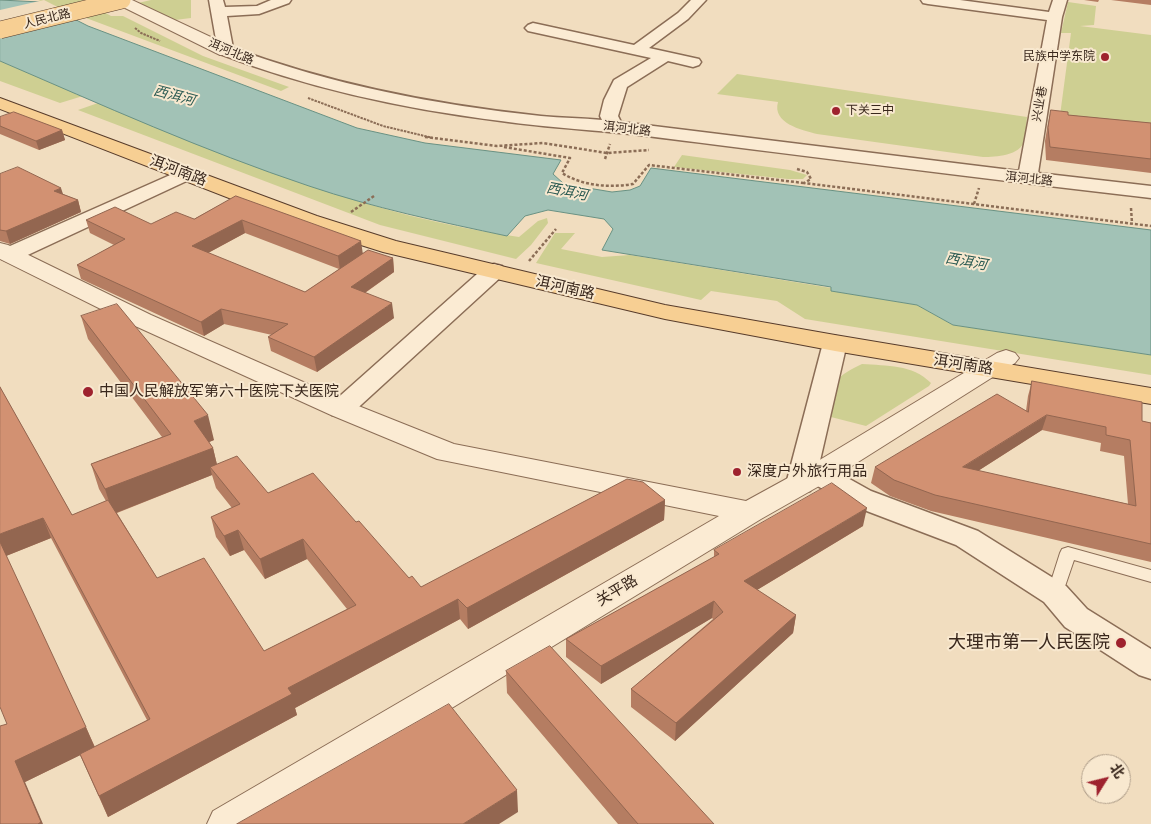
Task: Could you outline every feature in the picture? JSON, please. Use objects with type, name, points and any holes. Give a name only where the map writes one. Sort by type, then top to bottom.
[{"type":"main road","name":"人民北路","points":[[0,17],[72,0]]},
{"type":"main road","name":"人民北路","points":[[0,30],[121,0]]},
{"type":"main road","name":"洱河南路","points":[[0,92],[371,229],[699,306],[998,364],[1151,396]]},
{"type":"main road","name":"洱河南路","points":[[7,112],[186,174],[358,238],[664,312],[835,343],[1151,382]]},
{"type":"street","name":"洱河北路","points":[[121,0],[226,51],[274,70],[358,93],[497,115],[615,127],[1151,192]]},
{"type":"street","points":[[226,51],[217,6],[259,10],[284,0]]},
{"type":"street","points":[[635,50],[683,16],[698,0]]},
{"type":"street","points":[[928,0],[1055,17]]},
{"type":"street","name":"兴业巷","points":[[1027,178],[1055,17],[1060,0]]},
{"type":"street","points":[[533,28],[693,62]]},
{"type":"street","points":[[615,127],[609,116],[620,84],[664,57]]},
{"type":"street","points":[[5,253],[186,174]]},
{"type":"street","points":[[5,253],[142,320],[341,409],[447,452],[750,512]]},
{"type":"street","points":[[341,409],[494,271]]},
{"type":"street","points":[[835,343],[809,479],[967,538],[1056,594],[1076,618],[1151,666]]},
{"type":"street","name":"关平路","points":[[227,824],[750,512],[809,479],[998,364]]},
{"type":"lane","points":[[1056,594],[1068,553],[1151,576]]},
{"type":"path","points":[[498,146],[570,158],[562,173],[570,179],[620,187],[633,184],[649,165],[1151,226]]},
{"type":"path","points":[[791,167],[807,172],[811,179],[804,183]]},
{"type":"path","points":[[974,204],[980,185]]},
{"type":"path","points":[[351,212],[374,196]]},
{"type":"path","points":[[1131,205],[1132,224]]},
{"type":"path","points":[[524,266],[556,229]]},
{"type":"green space","points":[[38,0],[82,0],[111,16],[123,16],[203,56],[289,87],[281,91]]},
{"type":"green space","points":[[151,0],[191,0],[191,18],[175,20],[138,3]]},
{"type":"green space","name":"民族中学东院","points":[[1068,2],[1096,6],[1094,25],[1080,26],[1151,35],[1151,133],[1059,123],[1071,33],[1061,33]]},
{"type":"green space","points":[[0,61],[83,96],[60,103],[0,81]]},
{"type":"green space","points":[[737,74],[1027,117],[1026,137],[1022,145],[1013,152],[1001,156],[983,157],[817,134],[796,128],[783,120],[777,109],[778,102],[717,94]]},
{"type":"green space","points":[[98,103],[200,145],[304,184],[410,216],[464,228],[519,237],[538,221],[547,218],[548,223],[531,245],[516,259],[380,225],[78,110]]},
{"type":"green space","points":[[682,155],[790,170],[807,175],[803,179],[788,179],[674,167]]},
{"type":"green space","points":[[555,233],[575,233],[561,249],[602,257],[630,255],[831,288],[832,291],[917,305],[953,325],[1151,355],[1151,375],[805,319],[777,301],[711,291],[701,300],[536,263]]},
{"type":"green space","points":[[862,364],[907,369],[916,372],[931,383],[866,426],[831,417],[835,384],[844,374]]},
{"type":"water","name":"西洱河","points":[[0,0],[41,2],[88,26],[357,128],[425,143],[561,160],[553,174],[564,184],[612,192],[630,190],[640,186],[651,168],[1151,230],[1151,355],[953,325],[917,305],[831,291],[831,287],[602,250],[613,229],[604,219],[548,210],[525,216],[507,236],[408,214],[333,194],[192,143],[0,61]]},
{"type":"pier","points":[[44,0],[79,18],[0,38],[0,10]]},
{"type":"building","points":[[1051,110],[1068,112],[1068,115],[1151,123],[1151,159],[1050,147],[1048,128]]},
{"type":"building","points":[[14,112],[62,130],[36,141],[0,126],[0,117]]},
{"type":"building","points":[[18,167],[61,188],[54,191],[78,200],[6,231],[0,230],[0,174]]},
{"type":"building","points":[[236,196],[361,241],[338,256],[242,220],[192,246],[305,292],[368,250],[393,258],[351,287],[392,303],[314,357],[268,337],[288,324],[221,309],[201,322],[77,265],[125,239],[86,220],[115,207],[151,224],[176,212],[194,219]]},
{"type":"building","points":[[117,304],[208,415],[194,421],[213,448],[105,489],[91,464],[171,434],[81,316]]},
{"type":"building","points":[[1032,381],[1142,402],[1142,421],[1151,423],[1151,544],[935,495],[894,480],[875,467],[997,394],[1028,412]],"holes":[[[1047,415],[1106,427],[1106,435],[1130,440],[1136,506],[963,467]]]},
{"type":"building","points":[[0,387],[72,515],[108,500],[157,578],[204,558],[264,651],[356,605],[303,539],[260,559],[238,530],[224,536],[211,517],[240,504],[210,467],[237,456],[268,493],[313,473],[356,522],[359,521],[409,578],[412,576],[421,587],[627,479],[643,482],[665,500],[467,608],[458,599],[288,688],[292,694],[99,796],[80,754],[150,719],[43,518],[0,534]]},
{"type":"building","points":[[832,483],[867,508],[744,581],[796,615],[676,723],[631,689],[723,612],[714,601],[601,666],[566,639],[719,554],[714,550]]},
{"type":"building","points":[[0,542],[86,727],[15,761],[41,822],[38,824],[0,824],[0,726],[7,724],[0,707]]},
{"type":"building","points":[[550,646],[714,824],[638,824],[506,671]]},
{"type":"building","points":[[449,704],[517,790],[463,824],[237,824]]},
{"type":"place","name":"民族中学东院","points":[[1105,57]]},
{"type":"place","name":"下关三中","points":[[836,111]]},
{"type":"place","name":"中国人民解放军第六十医院下关医院","points":[[88,392]]},
{"type":"place","name":"深度户外旅行用品","points":[[737,472]]},
{"type":"place","name":"大理市第一人民医院","points":[[1121,643]]}]
